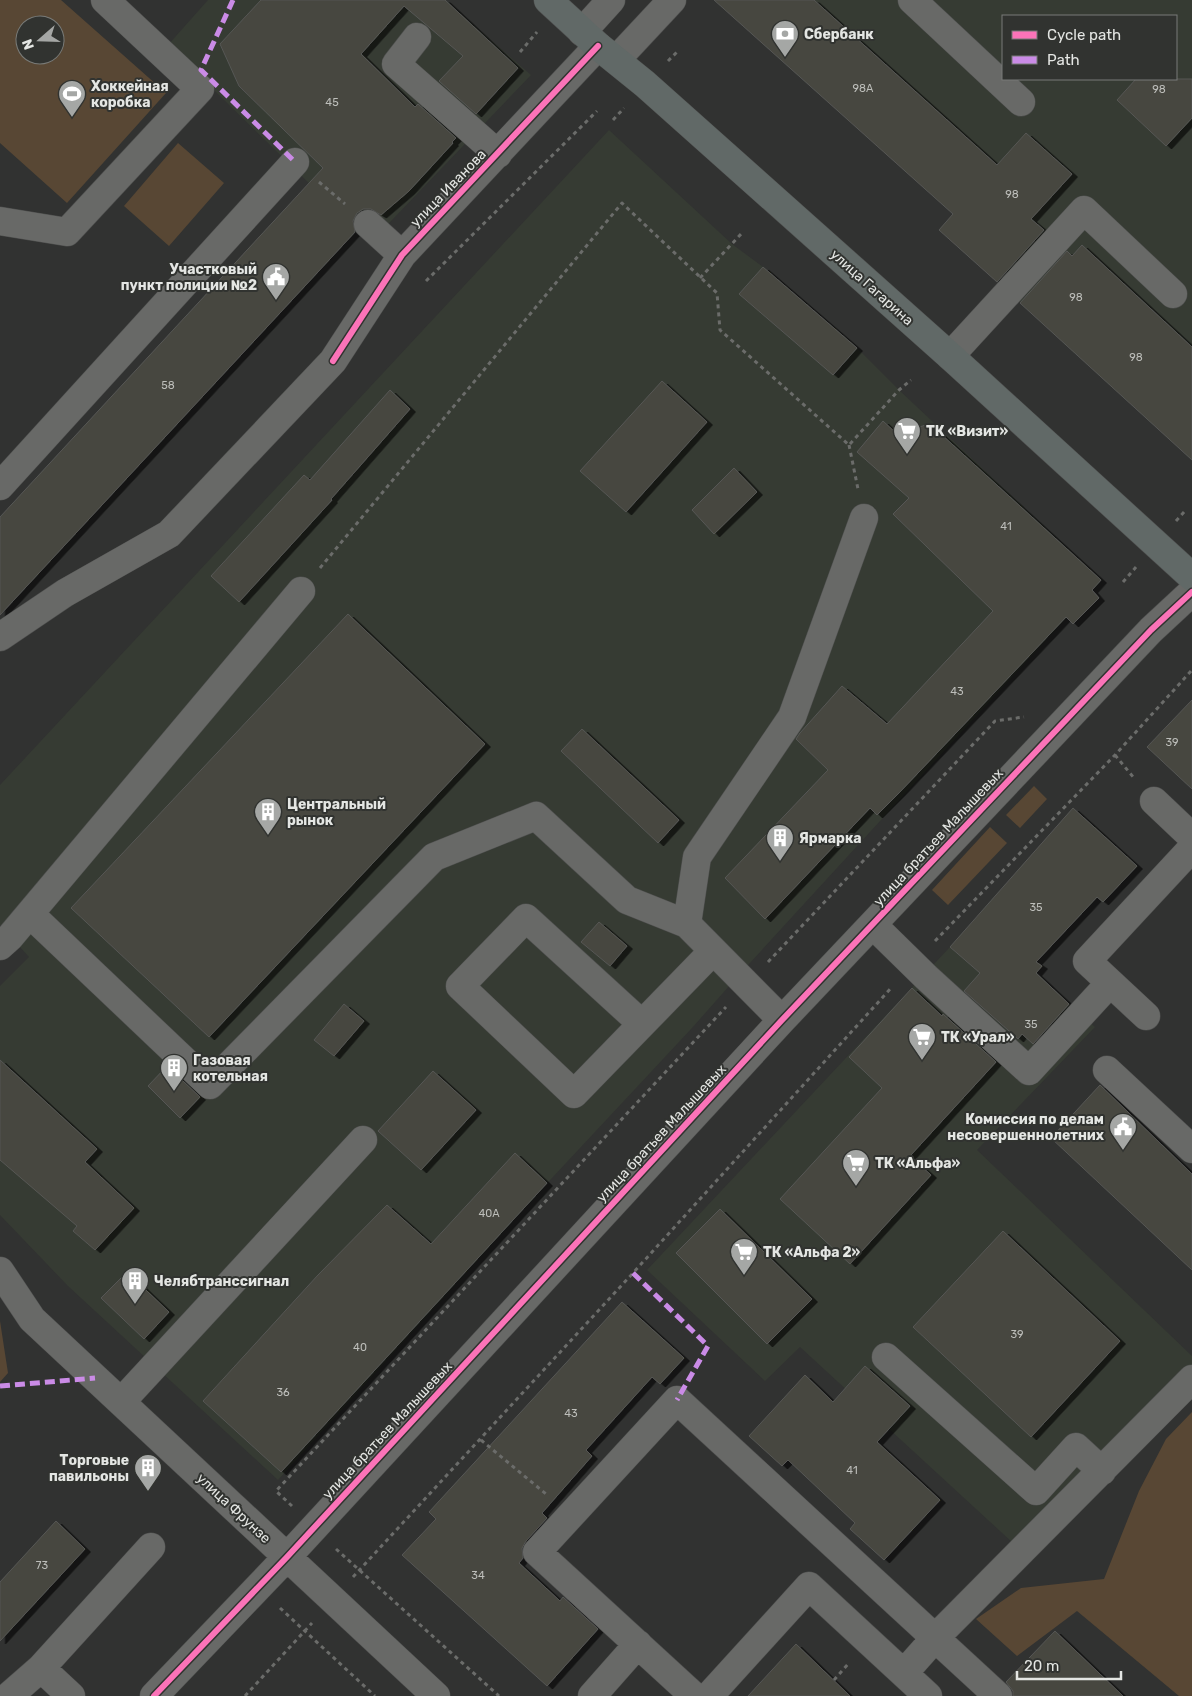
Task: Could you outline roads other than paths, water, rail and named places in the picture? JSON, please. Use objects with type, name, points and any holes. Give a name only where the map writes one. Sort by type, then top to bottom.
[{"type":"main road","name":"улица Гагарина","points":[[548,0],[950,356],[1192,577]]},
{"type":"street","points":[[0,221],[67,232],[200,88],[105,0]]},
{"type":"street","name":"улица Иванова","points":[[599,46],[611,0]]},
{"type":"street","name":"улица Иванова","points":[[0,638],[65,593],[169,534],[333,361],[402,255],[599,46],[672,0]]},
{"type":"street","points":[[912,0],[1021,102]]},
{"type":"street","points":[[417,37],[396,64],[498,154]]},
{"type":"street","points":[[0,486],[295,162]]},
{"type":"street","points":[[950,356],[1084,210],[1174,294]]},
{"type":"street","points":[[368,224],[402,255]]},
{"type":"street","points":[[687,924],[697,857],[792,717],[864,518]]},
{"type":"street","points":[[0,946],[30,914],[301,591]]},
{"type":"street","name":"улица братьев Малышевых","points":[[154,1696],[287,1557],[782,1020],[1151,630],[1192,592]]},
{"type":"street","points":[[1154,801],[1192,837]]},
{"type":"street","points":[[30,914],[210,1085],[434,857],[536,816],[627,900],[687,924],[782,1020]]},
{"type":"street","points":[[1146,1016],[1087,961],[1192,848]]},
{"type":"street","points":[[642,1024],[526,918],[460,986],[574,1094],[713,951]]},
{"type":"street","points":[[873,925],[1028,1071],[1110,984]]},
{"type":"street","points":[[1107,1070],[1192,1149]]},
{"type":"street","points":[[121,1402],[363,1140]]},
{"type":"street","name":"улица Фрунзе","points":[[0,1271],[32,1319],[436,1696]]},
{"type":"street","points":[[886,1357],[1036,1491],[1076,1446],[1102,1471]]},
{"type":"street","points":[[904,1673],[935,1638],[1192,1379]]},
{"type":"street","points":[[694,1696],[537,1552],[677,1400],[998,1696]]},
{"type":"street","points":[[9,1696],[41,1668],[151,1547]]},
{"type":"street","points":[[708,1696],[809,1586],[928,1696]]},
{"type":"street","points":[[592,1696],[638,1644]]},
{"type":"street","points":[[41,1668],[71,1696]]},
{"type":"place","name":"Сбербанк","points":[[785,58]]},
{"type":"place","name":"Хоккейная коробка","points":[[72,118]]},
{"type":"place","name":"Участковый пункт полиции №2","points":[[276,301]]},
{"type":"place","name":"ТК «Визит»","points":[[907,455]]},
{"type":"place","name":"Центральный рынок","points":[[268,836]]},
{"type":"place","name":"Ярмарка","points":[[780,862]]},
{"type":"place","name":"ТК «Урал»","points":[[922,1061]]},
{"type":"place","name":"Газовая котельная","points":[[174,1092]]},
{"type":"place","name":"Комиссия по делам несовершеннолетних","points":[[1123,1151]]},
{"type":"place","name":"ТК «Альфа»","points":[[856,1187]]},
{"type":"place","name":"ТК «Альфа 2»","points":[[744,1276]]},
{"type":"place","name":"Челябтранссигнал","points":[[135,1305]]},
{"type":"place","name":"Торговые павильоны","points":[[148,1492]]}]
